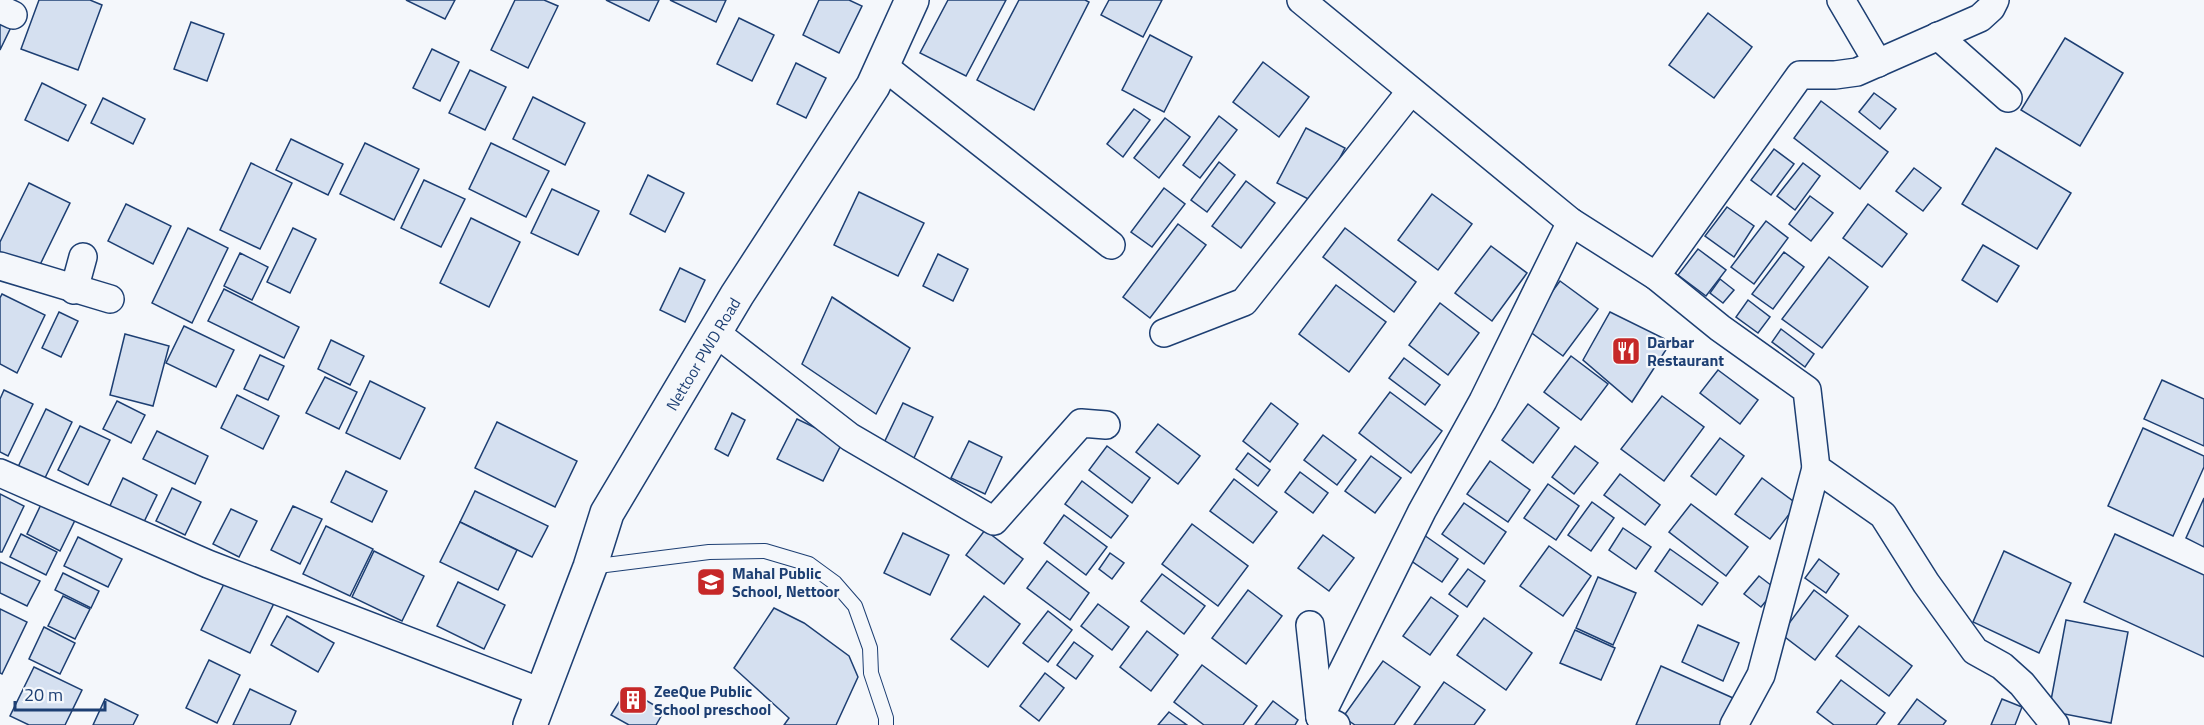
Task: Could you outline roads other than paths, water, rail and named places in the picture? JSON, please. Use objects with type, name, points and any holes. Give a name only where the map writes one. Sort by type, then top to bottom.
[{"type":"street","name":"Nettoor PWD Road","points":[[530,725],[590,567],[607,513],[738,295],[873,86],[912,0]]},
{"type":"street","points":[[1841,0],[1878,63]]},
{"type":"street","points":[[1656,276],[1800,75],[1835,75],[1857,72],[1980,18],[1991,8],[1995,0]]},
{"type":"street","points":[[1304,1],[1571,222],[1656,276],[1720,328],[1807,390],[1816,468],[1761,675],[1734,725]]},
{"type":"street","points":[[1938,36],[2008,98]]},
{"type":"street","points":[[882,65],[1111,244]]},
{"type":"street","points":[[1164,333],[1244,302],[1411,91]]},
{"type":"street","points":[[1321,722],[1422,511],[1483,401],[1571,222]]},
{"type":"street","points":[[74,290],[83,257]]},
{"type":"street","points":[[0,266],[110,299]]},
{"type":"street","points":[[716,333],[850,437],[994,521],[1081,423],[1106,425]]},
{"type":"street","points":[[1816,468],[1883,515],[1926,583],[1976,651],[2002,666],[2022,684],[2055,725]]},
{"type":"street","points":[[0,473],[208,564],[541,692]]},
{"type":"street","points":[[1310,625],[1321,722]]},
{"type":"lane","points":[[590,567],[709,552],[765,551],[809,564],[835,583],[855,606],[870,648],[871,673],[886,718],[886,725]]},
{"type":"place","name":"Darbar Restaurant","points":[[1626,351]]},
{"type":"place","name":"Mahal Public School, Nettoor","points":[[711,582]]},
{"type":"place","name":"ZeeQue Public School preschool","points":[[633,700]]}]
